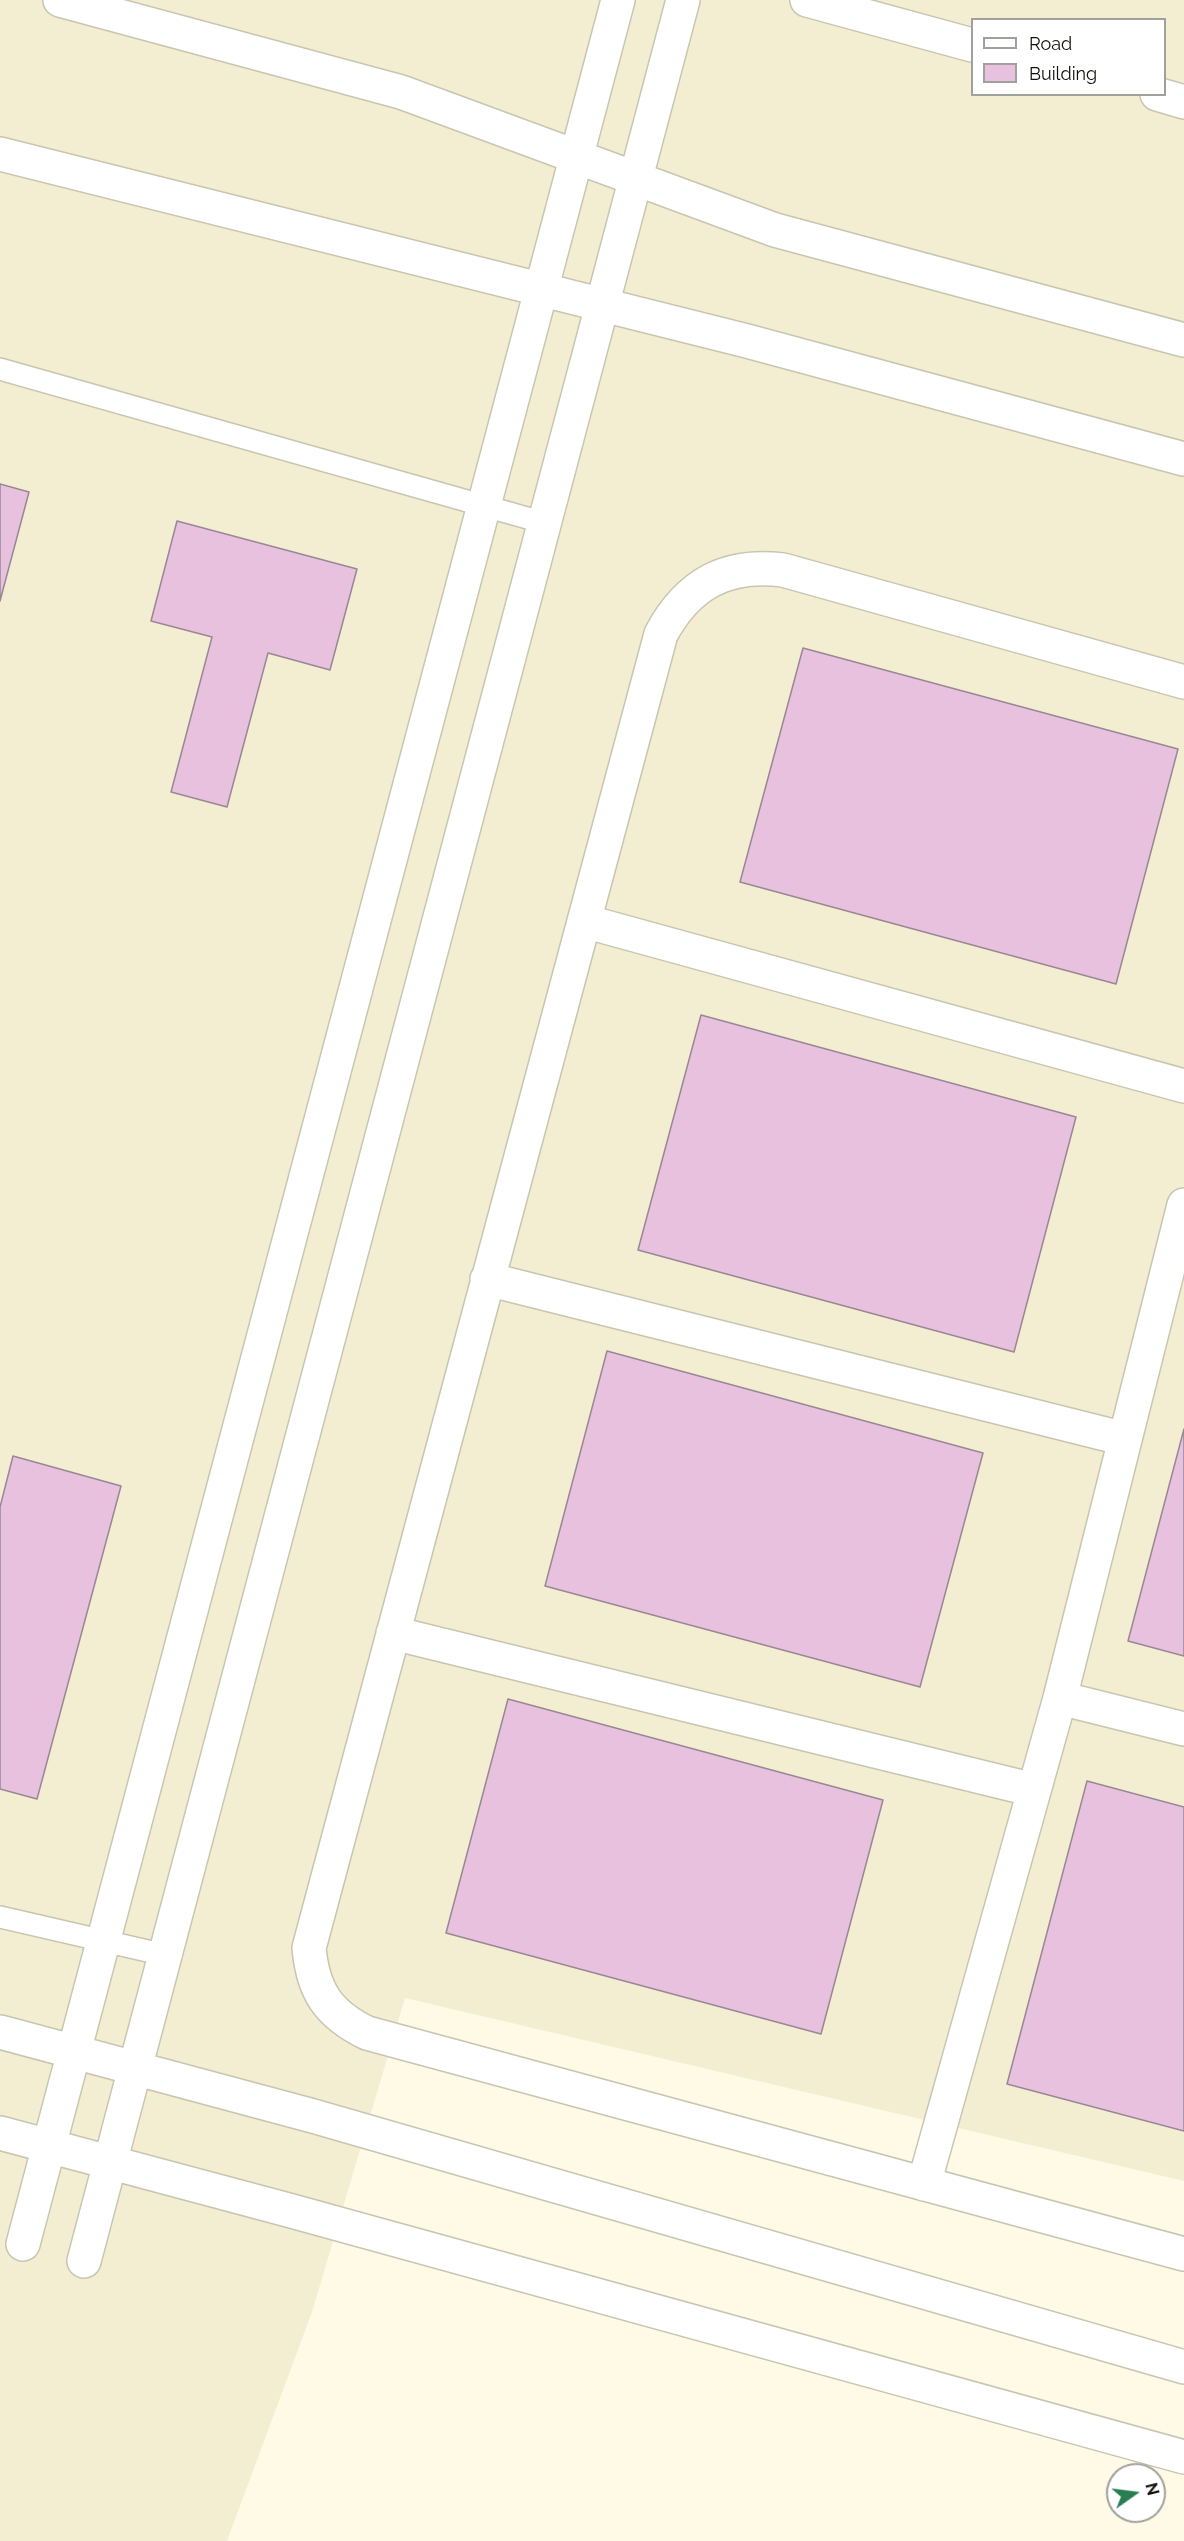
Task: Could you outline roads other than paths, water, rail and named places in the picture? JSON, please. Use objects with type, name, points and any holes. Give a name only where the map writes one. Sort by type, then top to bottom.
[{"type":"street","points":[[60,0],[401,92],[775,230],[1184,340]]},
{"type":"street","points":[[23,2244],[618,0]]},
{"type":"street","points":[[84,2261],[683,0]]},
{"type":"street","points":[[807,0],[971,45]]},
{"type":"street","points":[[1164,96],[1184,102]]},
{"type":"street","points":[[0,154],[747,341],[1184,459]]},
{"type":"street","points":[[1184,682],[783,570],[765,568],[729,572],[695,589],[670,617],[661,633],[309,1948],[311,1971],[319,1992],[332,2010],[348,2024],[367,2033],[1184,2254]]},
{"type":"street","points":[[584,921],[1184,1086]]},
{"type":"street","points":[[924,2184],[1060,1698],[1125,1439],[1179,1244],[1184,1205]]},
{"type":"street","points":[[487,1279],[1125,1439]]},
{"type":"street","points":[[393,1633],[1034,1790]]},
{"type":"street","points":[[1060,1698],[1184,1729]]},
{"type":"street","points":[[0,2032],[313,2116],[1184,2367]]},
{"type":"street","points":[[0,2133],[1184,2457]]},
{"type":"lane","points":[[0,369],[545,523]]},
{"type":"lane","points":[[0,1917],[165,1955]]}]
